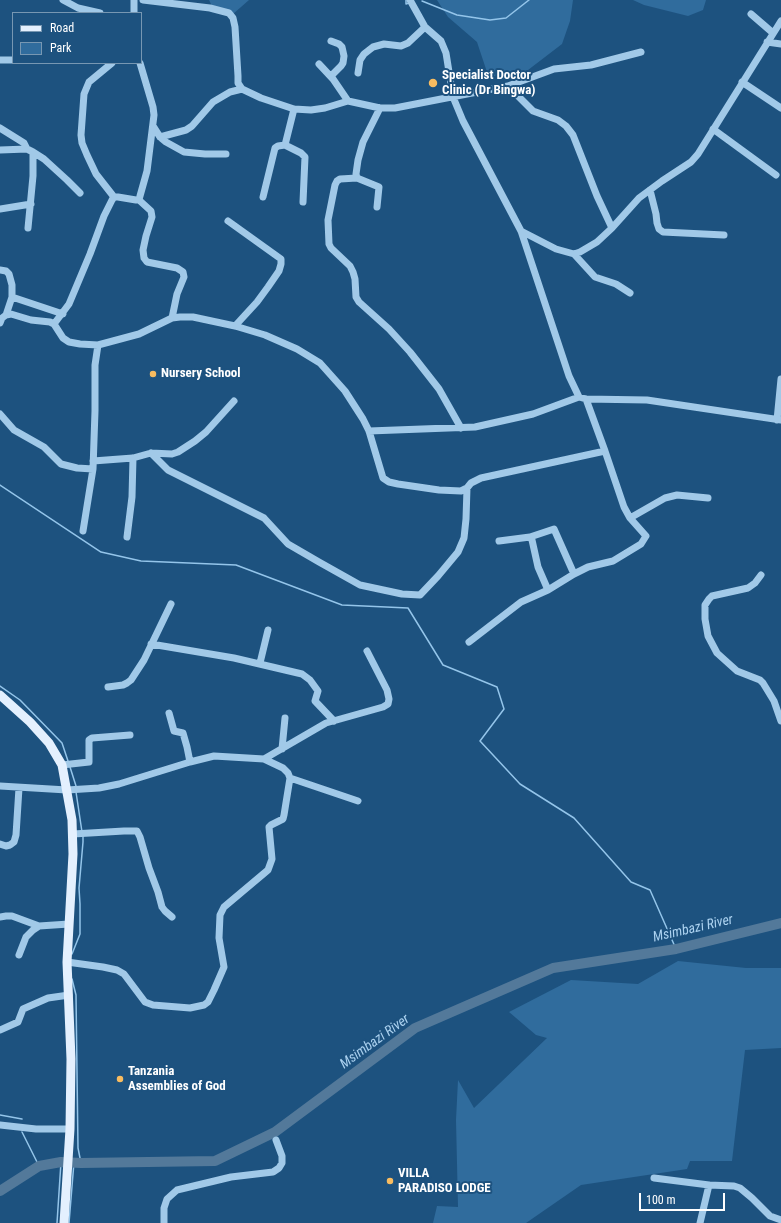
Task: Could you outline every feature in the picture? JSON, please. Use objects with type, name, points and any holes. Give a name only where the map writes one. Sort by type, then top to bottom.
[{"type":"main road","points":[[0,695],[30,722],[49,743],[62,765],[68,790],[73,834],[73,867],[67,962],[71,1059],[70,1129],[64,1223]]},
{"type":"street","points":[[63,0],[78,8],[96,12]]},
{"type":"street","points":[[134,0],[134,12]]},
{"type":"street","points":[[143,0],[189,3],[228,13],[233,18],[235,26],[238,82],[242,89],[261,98],[294,109],[311,110],[325,108],[348,101],[380,108],[402,107],[508,86],[554,69],[592,65],[641,52]]},
{"type":"street","points":[[410,0],[425,27],[440,41],[446,53],[453,97],[463,121],[521,231],[568,376],[582,398],[605,451],[624,507],[630,518],[646,536],[641,544],[613,561],[588,567],[548,590],[521,602],[469,642]]},
{"type":"street","points":[[752,14],[773,33]]},
{"type":"street","points":[[574,254],[597,242],[612,228],[634,203],[662,181],[691,162],[698,154],[781,21]]},
{"type":"street","points":[[358,73],[360,60],[364,54],[373,47],[384,44],[401,46],[408,43],[425,27]]},
{"type":"street","points":[[331,41],[342,47],[344,56],[341,66],[331,76]]},
{"type":"street","points":[[767,42],[781,44]]},
{"type":"street","points":[[0,60],[12,60]]},
{"type":"street","points":[[111,64],[89,82],[84,94],[81,135],[82,143],[96,174],[114,197],[139,200],[151,212],[152,218],[143,250],[144,258],[147,262],[177,268],[183,272],[184,276],[175,299],[172,318]]},
{"type":"street","points":[[139,200],[147,171],[154,115],[140,64]]},
{"type":"street","points":[[319,64],[331,76],[348,101]]},
{"type":"street","points":[[742,82],[781,108]]},
{"type":"street","points":[[508,86],[533,111],[558,120],[566,126],[573,135],[596,196],[612,228]]},
{"type":"street","points":[[160,137],[186,130],[192,126],[213,102],[230,92],[242,89]]},
{"type":"street","points":[[357,178],[356,174],[358,160],[363,142],[380,108]]},
{"type":"street","points":[[285,145],[294,109]]},
{"type":"street","points":[[152,126],[160,137],[166,142],[184,152],[226,154]]},
{"type":"street","points":[[0,128],[24,142],[30,150],[44,159],[68,180],[80,194]]},
{"type":"street","points":[[713,129],[776,175]]},
{"type":"street","points":[[262,197],[275,148],[285,145],[301,153],[305,157],[303,202]]},
{"type":"street","points":[[0,150],[30,150]]},
{"type":"street","points":[[28,228],[31,204],[30,150]]},
{"type":"street","points":[[377,207],[379,187],[357,178],[340,179],[337,181],[328,220],[329,244],[331,248],[350,266],[355,279],[356,297],[359,302],[389,329],[410,352],[439,389],[461,428]]},
{"type":"street","points":[[650,190],[657,223],[659,229],[663,232],[724,235]]},
{"type":"street","points":[[54,324],[62,314],[79,282],[104,216],[114,197]]},
{"type":"street","points":[[0,209],[31,204]]},
{"type":"street","points":[[228,221],[278,256],[281,264],[279,271],[257,302],[235,326]]},
{"type":"street","points":[[521,231],[556,249],[574,254],[596,277],[616,284],[630,293]]},
{"type":"street","points":[[0,270],[6,271],[10,277],[12,297],[6,315],[0,322]]},
{"type":"street","points":[[12,297],[62,314]]},
{"type":"street","points":[[6,315],[11,314],[31,320],[50,322],[54,324],[63,338],[69,342],[98,346],[139,334],[172,318],[193,317],[235,326],[265,335],[297,349],[320,363],[344,391],[357,409],[369,430],[382,478],[389,482],[439,490],[461,491],[481,478],[605,451]]},
{"type":"street","points":[[83,530],[93,469],[95,365],[98,346]]},
{"type":"street","points":[[369,430],[475,427],[533,414],[582,398],[647,400],[779,420],[781,379]]},
{"type":"street","points":[[93,461],[133,458],[151,453],[172,454],[185,448],[206,432],[234,401]]},
{"type":"street","points":[[0,414],[14,430],[44,447],[61,464],[93,469]]},
{"type":"street","points":[[151,453],[168,470],[264,518],[288,544],[326,566],[360,585],[402,594],[420,595],[458,552],[464,538],[467,488]]},
{"type":"street","points":[[127,537],[132,497],[133,458]]},
{"type":"street","points":[[630,518],[665,498],[677,495],[708,498]]},
{"type":"street","points":[[499,541],[530,537],[554,529],[574,574]]},
{"type":"street","points":[[530,537],[538,567],[548,590]]},
{"type":"street","points":[[760,575],[755,583],[748,588],[712,596],[705,605],[705,619],[708,636],[717,653],[737,671],[760,680],[763,683],[774,701],[781,720]]},
{"type":"street","points":[[108,687],[127,683],[135,674],[171,604]]},
{"type":"street","points":[[260,663],[268,630]]},
{"type":"street","points":[[151,644],[260,663],[302,674],[310,680],[318,691],[315,700],[334,721]]},
{"type":"street","points":[[264,759],[294,743],[319,727],[334,721],[383,707],[388,704],[389,699],[387,690],[367,651]]},
{"type":"street","points":[[169,713],[174,731],[183,733],[188,746],[190,762]]},
{"type":"street","points":[[282,749],[285,718]]},
{"type":"street","points":[[62,765],[89,762],[89,742],[92,738],[130,735]]},
{"type":"street","points":[[0,786],[89,790],[119,784],[214,756],[264,759],[283,768],[288,773],[290,778],[283,819],[269,827],[272,860],[268,870],[224,907],[220,915],[219,938],[224,967],[211,996],[204,1005],[190,1008],[153,1005],[145,1002],[124,974],[117,970],[67,962]]},
{"type":"street","points":[[290,778],[358,801]]},
{"type":"street","points":[[0,844],[6,846],[14,842],[16,835],[19,788]]},
{"type":"street","points":[[73,834],[124,830],[137,832],[140,837],[162,907],[172,917]]},
{"type":"street","points":[[0,918],[12,916],[39,926],[69,924]]},
{"type":"street","points":[[19,955],[26,937],[39,926]]},
{"type":"street","points":[[0,1030],[18,1022],[23,1009],[48,998],[68,995]]},
{"type":"street","points":[[0,1125],[70,1129]]},
{"type":"street","points":[[164,1223],[164,1208],[167,1199],[177,1190],[231,1177],[273,1172],[279,1168],[282,1163],[282,1156],[276,1140]]},
{"type":"street","points":[[654,1178],[709,1185],[734,1186],[740,1188],[770,1216],[781,1220]]},
{"type":"street","points":[[700,1223],[709,1185]]},
{"type":"green space","points":[[209,0],[249,0],[233,14],[212,6]]},
{"type":"green space","points":[[437,0],[573,0],[570,21],[562,44],[515,80],[488,75],[477,42],[448,17]]},
{"type":"green space","points":[[633,0],[706,0],[703,10],[688,16],[644,5]]},
{"type":"green space","points":[[678,961],[746,968],[781,968],[781,1048],[745,1050],[732,1161],[690,1161],[687,1169],[581,1185],[526,1223],[433,1223],[437,1206],[458,1207],[456,1120],[458,1080],[474,1108],[547,1038],[536,1035],[509,1012],[571,980],[638,984]]},
{"type":"waterway","points":[[406,0],[406,4],[409,3]]},
{"type":"waterway","points":[[422,1],[457,15],[490,20],[506,18],[529,0]]},
{"type":"waterway","points":[[0,485],[101,552],[141,561],[236,565],[342,605],[408,608],[443,665],[497,687],[504,709],[480,741],[520,784],[574,818],[631,882],[650,890],[676,949]]},
{"type":"waterway","points":[[0,686],[20,700],[62,743],[68,761]]},
{"type":"waterway","points":[[70,767],[76,786]]},
{"type":"waterway","points":[[76,792],[82,832]]},
{"type":"waterway","points":[[72,954],[80,934],[79,888],[83,835]]},
{"type":"waterway","name":"Msimbazi River","points":[[0,1191],[39,1166],[61,1162],[215,1161],[275,1132],[415,1028],[553,968],[676,949],[781,923]]},
{"type":"waterway","points":[[72,979],[76,995],[78,1148],[81,1163]]},
{"type":"waterway","points":[[0,1115],[22,1119]]},
{"type":"waterway","points":[[22,1132],[39,1166]]},
{"type":"waterway","points":[[57,1223],[61,1162]]},
{"type":"waterway","points":[[69,1223],[74,1162]]},
{"type":"place","name":"Specialist Doctor Clinic (Dr Bingwa)","points":[[433,83]]},
{"type":"place","name":"Nursery School","points":[[153,374]]},
{"type":"place","name":"Tanzania Assemblies of God","points":[[120,1079]]},
{"type":"place","name":"VILLA PARADISO LODGE","points":[[390,1181]]}]
